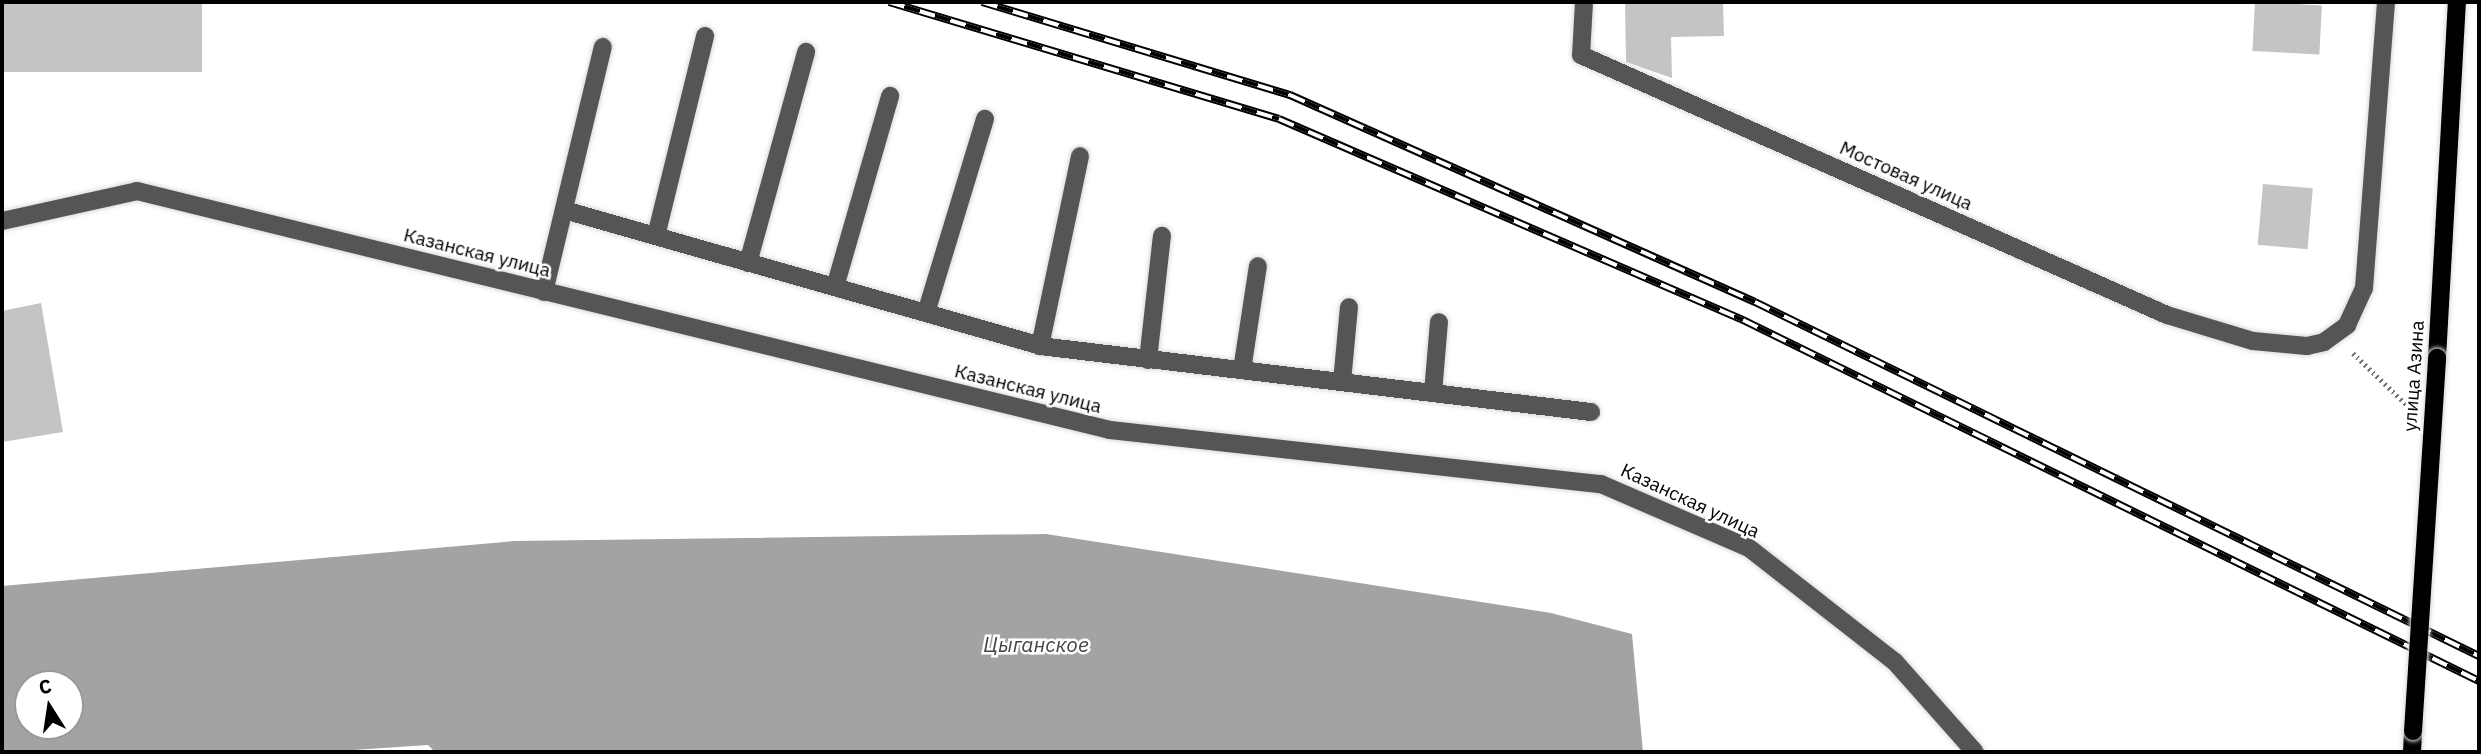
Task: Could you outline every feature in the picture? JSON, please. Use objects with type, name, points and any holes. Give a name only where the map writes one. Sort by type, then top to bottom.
[{"type":"main road","name":"улица Азина","points":[[2412,752],[2457,2]]},
{"type":"street","name":"Мостовая улица","points":[[1584,2],[1581,55],[2168,315],[2216,332],[2299,346],[2324,342],[2335,335]]},
{"type":"street","points":[[2335,335],[2357,313],[2364,288],[2386,2]]},
{"type":"street","points":[[656,236],[705,36]]},
{"type":"street","points":[[544,292],[603,47]]},
{"type":"street","points":[[748,263],[806,52]]},
{"type":"street","points":[[835,288],[890,96]]},
{"type":"street","points":[[926,313],[985,119]]},
{"type":"street","points":[[1040,346],[1080,156]]},
{"type":"street","name":"Казанская улица","points":[[2,221],[137,191],[1110,430],[1601,484],[1749,548],[1895,662],[1975,752]]},
{"type":"street","points":[[564,210],[1040,346],[1591,412]]},
{"type":"street","points":[[1148,359],[1162,236]]},
{"type":"street","points":[[1242,370],[1258,266]]},
{"type":"street","points":[[1342,382],[1349,307]]},
{"type":"street","points":[[1433,393],[1439,322]]},
{"type":"path","points":[[2335,335],[2409,408]]},
{"type":"water","name":"Цыганское","points":[[1046,534],[1551,613],[1632,634],[1643,752],[435,752],[428,745],[323,752],[2,752],[2,586],[515,541]]},
{"type":"building","points":[[2,2],[202,2],[202,72],[2,72]]},
{"type":"building","points":[[1625,2],[1723,2],[1724,36],[1671,37],[1672,78],[1626,62]]},
{"type":"building","points":[[2255,2],[2322,6],[2319,54],[2252,51]]},
{"type":"building","points":[[2263,184],[2313,188],[2307,249],[2258,245]]},
{"type":"building","points":[[41,303],[63,432],[2,442],[2,311]]},
{"type":"railway","points":[[889,2],[1279,119],[1743,320],[2479,681]]},
{"type":"railway","points":[[982,2],[1290,95],[1755,302],[2479,656]]}]
